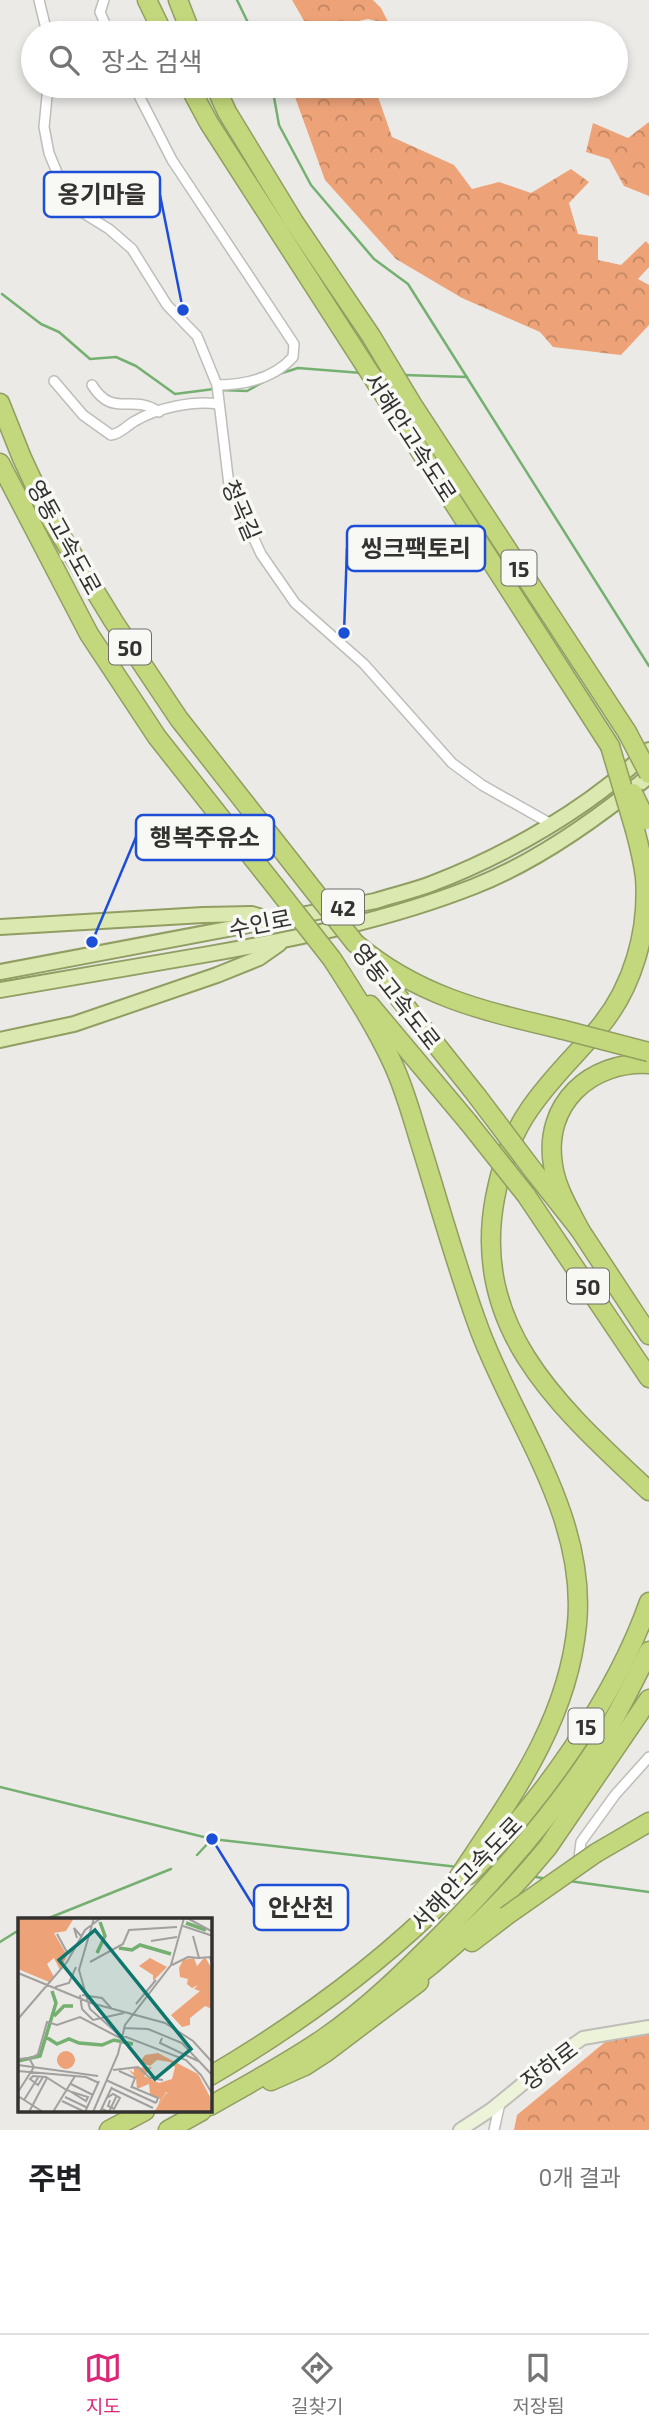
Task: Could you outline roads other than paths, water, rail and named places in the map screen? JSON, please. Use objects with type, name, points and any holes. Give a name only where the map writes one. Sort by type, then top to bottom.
[{"type":"highway","points":[[147,0],[157,21]]},
{"type":"highway","points":[[178,0],[186,21]]},
{"type":"highway","name":"서해안고속도로","points":[[195,98],[610,746],[643,826],[645,924],[627,986],[609,1014],[543,1090],[518,1128],[500,1174],[491,1218],[490,1244],[497,1293],[517,1343],[530,1366],[578,1422],[649,1491]]},
{"type":"highway","name":"서해안고속도로","points":[[221,98],[294,222],[371,336],[412,404],[626,732],[649,775]]},
{"type":"highway","name":"영동고속도로","points":[[0,403],[49,516],[114,622],[179,719],[580,1230],[649,1335]]},
{"type":"highway","name":"영동고속도로","points":[[0,463],[89,634],[157,737],[332,959],[526,1195],[649,1378]]},
{"type":"highway","points":[[355,943],[402,977],[444,997],[486,1012],[649,1052]]},
{"type":"highway","points":[[332,959],[370,1019],[401,1085],[480,1331],[547,1477],[572,1550],[577,1588],[577,1623],[563,1694],[550,1729],[533,1762],[443,1901]]},
{"type":"highway","points":[[580,1230],[553,1167],[551,1144],[554,1126],[569,1097],[593,1075],[624,1064],[649,1064]]},
{"type":"highway","name":"서해안고속도로","points":[[212,2075],[298,2022],[379,1961],[443,1901],[504,1838],[572,1749],[607,1691],[643,1620],[649,1602]]},
{"type":"highway","name":"서해안고속도로","points":[[212,2106],[325,2045],[467,1909],[527,1843],[588,1761],[631,1689],[649,1651]]},
{"type":"highway","points":[[499,1913],[548,1847],[649,1699]]},
{"type":"highway","points":[[325,2045],[499,1913],[649,1822]]},
{"type":"highway","points":[[108,2130],[143,2112]]},
{"type":"highway","points":[[168,2130],[200,2112]]},
{"type":"main road","name":"수인로","points":[[0,972],[374,901],[431,884],[508,849],[551,824],[596,794],[649,750]]},
{"type":"main road","name":"수인로","points":[[0,990],[285,940],[381,918],[476,885],[516,866],[568,835],[649,775]]},
{"type":"main road","points":[[0,927],[203,915],[252,914],[273,921]]},
{"type":"main road","points":[[0,1039],[74,1024],[217,975],[259,957],[285,940]]},
{"type":"street","points":[[39,0],[44,21]]},
{"type":"street","points":[[104,0],[100,12],[104,21]]},
{"type":"street","name":"청곡길","points":[[47,98],[44,127],[49,153],[58,175],[80,211],[109,229],[132,249],[167,305],[197,336],[217,385],[229,485],[261,554],[295,603],[357,657],[452,763],[475,780],[551,824]]},
{"type":"street","points":[[140,98],[172,160],[294,344],[293,357],[278,370],[255,381],[217,385]]},
{"type":"street","points":[[54,381],[83,415],[111,435],[123,431],[138,419],[159,412],[194,402],[218,404]]},
{"type":"street","points":[[92,385],[100,396],[111,404],[139,404],[159,412]]},
{"type":"street","points":[[578,1868],[581,1842],[615,1795],[649,1757]]},
{"type":"street","name":"장하로","points":[[460,2130],[476,2122],[583,2038],[649,2026]]},
{"type":"street","points":[[494,2130],[500,2103]]},
{"type":"waterway","points":[[237,0],[247,21]]},
{"type":"waterway","points":[[274,98],[279,125],[311,185],[374,259],[408,284],[649,666]]},
{"type":"waterway","points":[[2,294],[41,324],[59,332],[90,359],[116,357],[136,366],[175,394],[214,389]]},
{"type":"waterway","points":[[279,374],[298,368],[362,373]]},
{"type":"waterway","points":[[404,375],[467,377]]},
{"type":"waterway","points":[[220,390],[247,391],[267,380]]},
{"type":"waterway","points":[[0,1787],[212,1839],[458,1867]]},
{"type":"waterway","points":[[197,1855],[211,1840]]},
{"type":"waterway","points":[[49,1918],[171,1869]]},
{"type":"waterway","points":[[530,1876],[548,1879]]},
{"type":"waterway","points":[[569,1881],[649,1892]]},
{"type":"waterway","points":[[0,1942],[18,1931]]},
{"type":"place","name":"옹기마을","points":[[183,310]]},
{"type":"place","name":"씽크팩토리","points":[[344,633]]},
{"type":"place","name":"행복주유소","points":[[92,942]]},
{"type":"place","name":"안산천","points":[[212,1839]]}]
